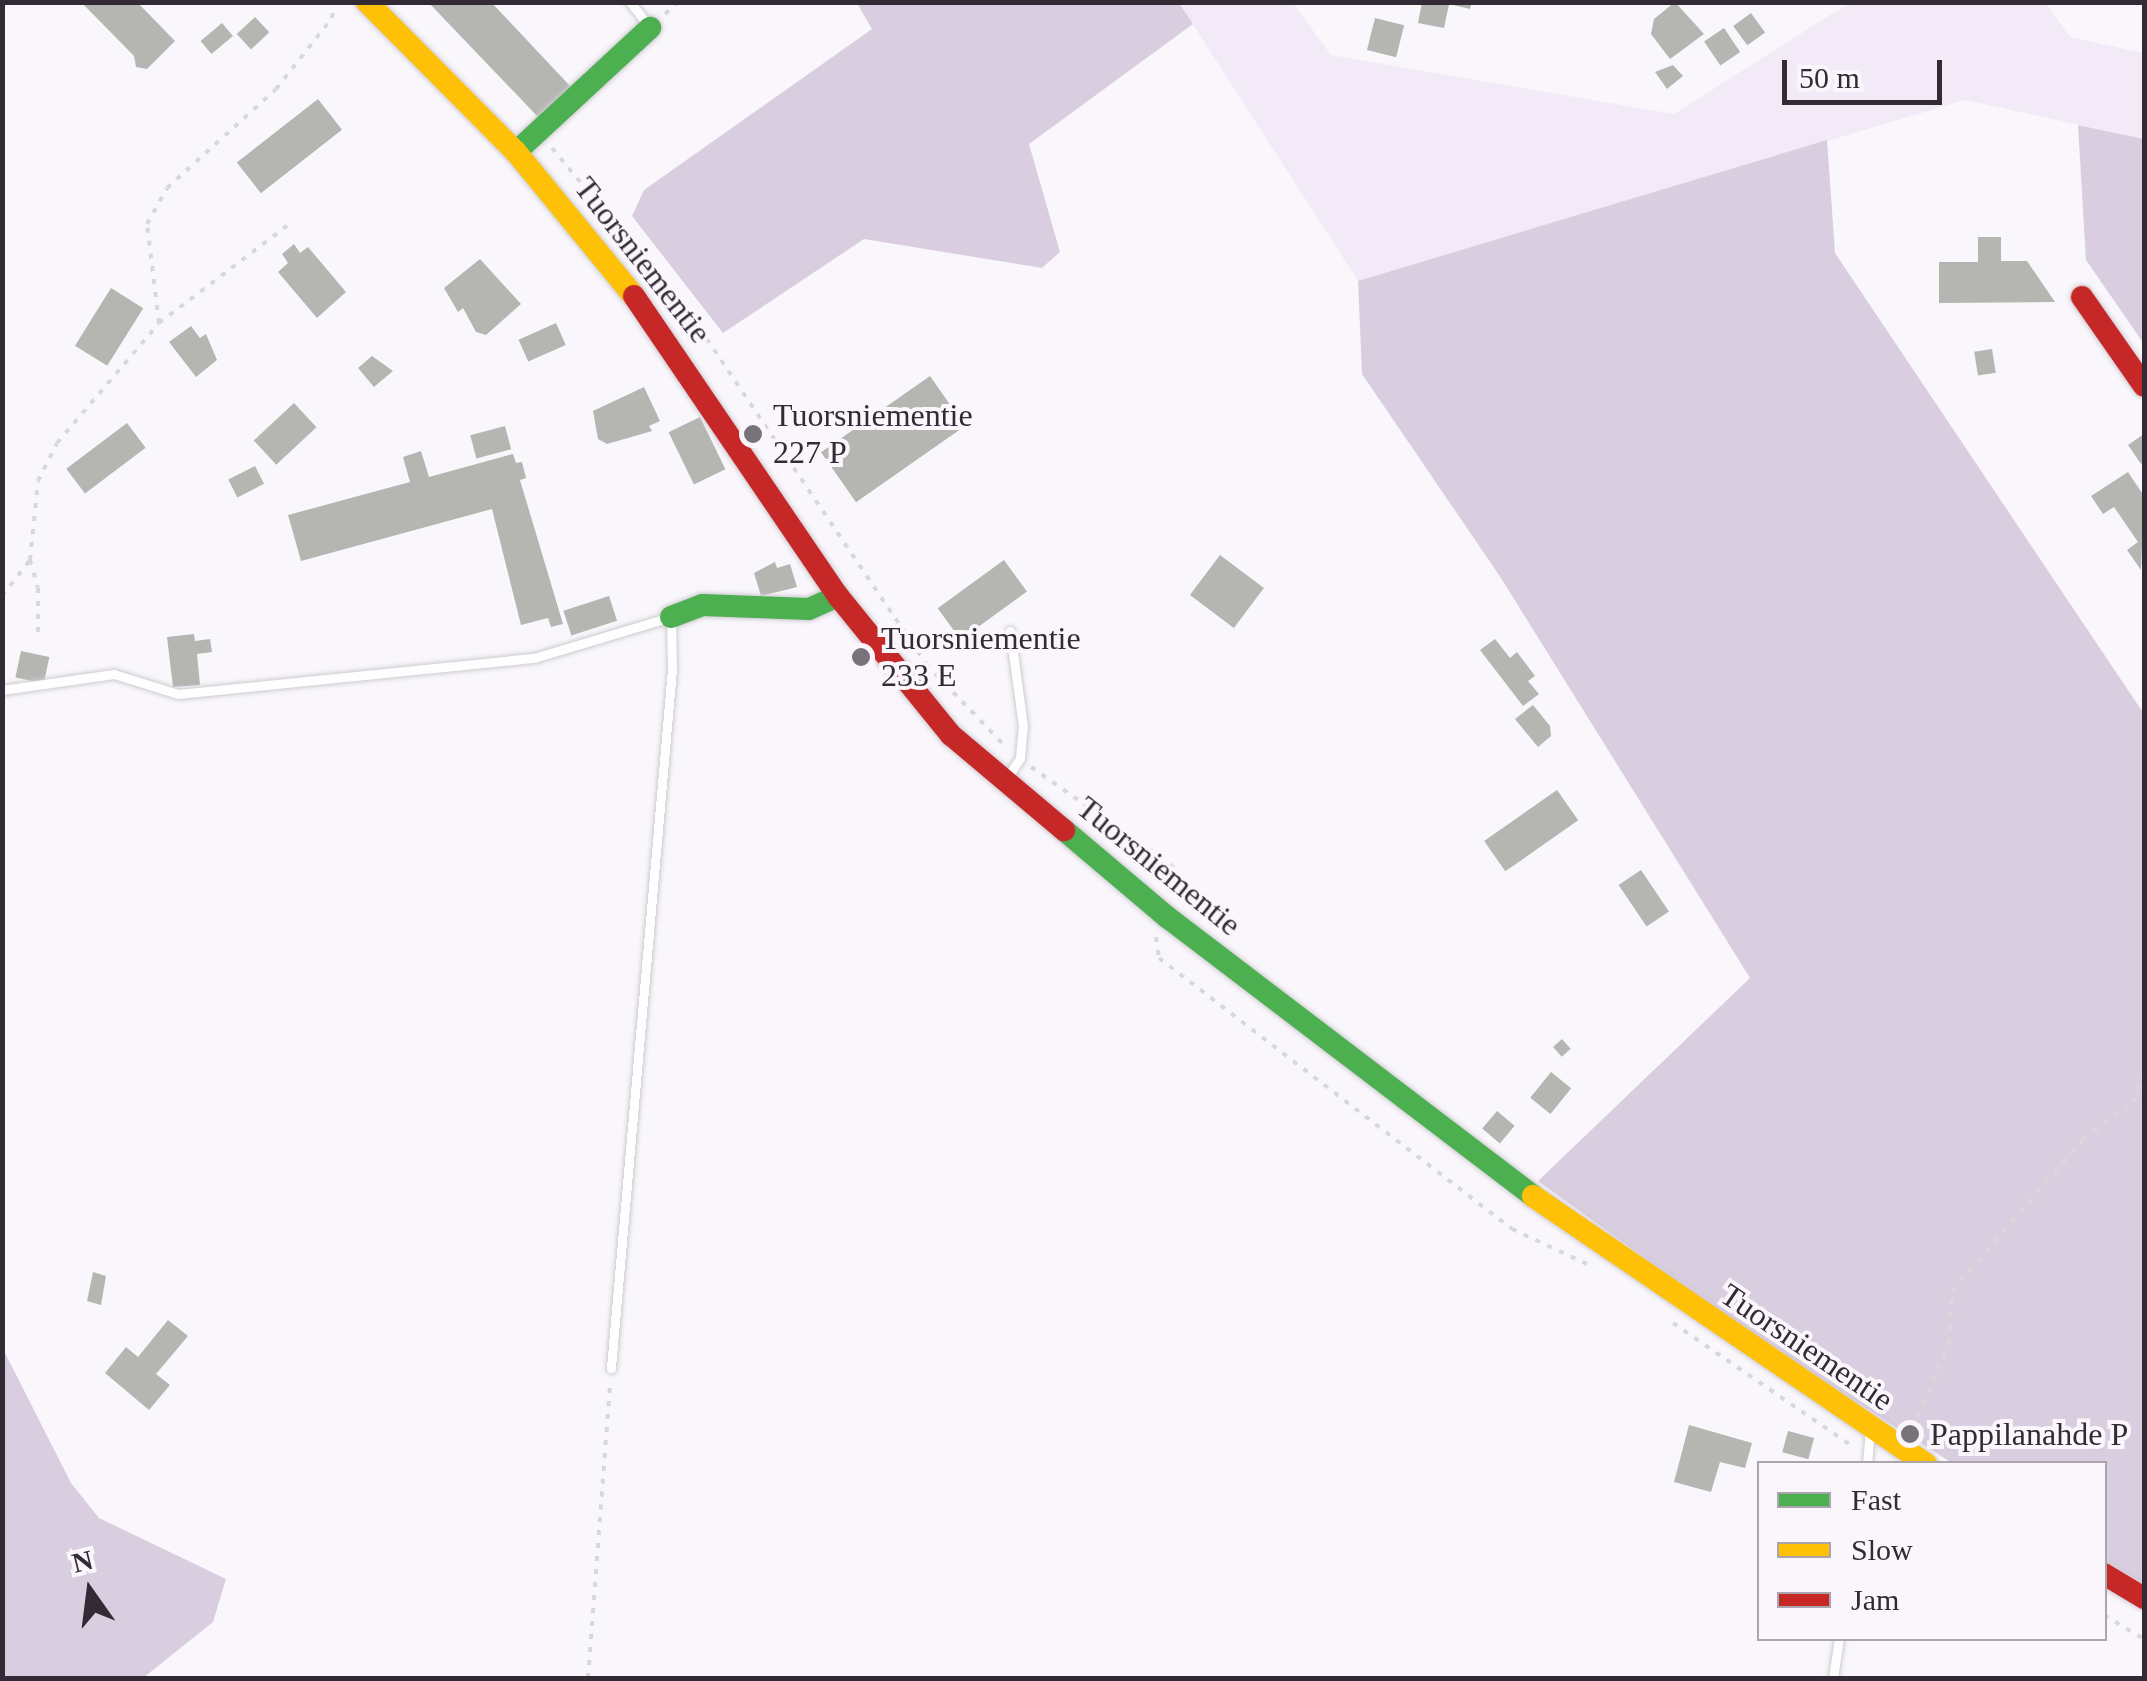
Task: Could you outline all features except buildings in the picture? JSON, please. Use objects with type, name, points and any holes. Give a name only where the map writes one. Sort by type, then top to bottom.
[{"type":"main road","name":"Tuorsniementie","points":[[367,2],[516,152],[656,324],[838,596],[911,692],[1004,781],[1167,917],[1543,1204],[1921,1461]]},
{"type":"main road","points":[[516,152],[650,28]]},
{"type":"main road","points":[[2082,297],[2144,386]]},
{"type":"main road","points":[[671,617],[702,605],[791,611],[838,596]]},
{"type":"main road","points":[[2107,1576],[2144,1598]]},
{"type":"lane","points":[[630,2],[650,28]]},
{"type":"lane","points":[[2,690],[26,692],[114,674],[178,694],[534,658],[671,617],[671,688],[611,1368]]},
{"type":"lane","points":[[1004,781],[1020,758],[1022,726],[1010,631]]},
{"type":"lane","points":[[1867,1460],[1870,1429]]},
{"type":"lane","points":[[1833,1678],[1839,1641]]},
{"type":"path","points":[[159,323],[147,265],[147,224],[160,200],[276,89],[332,18],[334,2]]},
{"type":"path","points":[[538,132],[639,247],[926,664],[1020,758],[1183,879],[1156,935],[1159,958],[1512,1229],[1591,1266]]},
{"type":"path","points":[[38,638],[38,588],[30,560],[38,481],[57,443],[159,323],[286,226]]},
{"type":"path","points":[[753,434],[766,428]]},
{"type":"path","points":[[2,596],[30,560]]},
{"type":"path","points":[[1910,1434],[1949,1343],[1952,1291],[2082,1139],[2134,1102],[2144,1071]]},
{"type":"path","points":[[1657,1312],[1867,1460]]},
{"type":"path","points":[[588,1678],[611,1368]]},
{"type":"path","points":[[2107,1617],[2144,1639]]},
{"type":"shaded area","points":[[857,3],[1179,3],[1193,24],[1029,144],[1060,252],[1042,268],[864,239],[723,333],[632,216],[644,190],[872,29]]},
{"type":"shaded area","points":[[1179,3],[1293,3],[1331,55],[1674,114],[1849,3],[2046,3],[2070,37],[2144,53],[2144,139],[1965,100],[1358,281]]},
{"type":"shaded area","points":[[2078,125],[2144,139],[2144,344],[2086,260]]},
{"type":"shaded area","points":[[1827,140],[1835,253],[2144,714],[2144,1585],[2107,1562],[2107,1461],[1949,1461],[1760,1341],[1538,1181],[1750,978],[1501,578],[1362,374],[1358,281]]},
{"type":"shaded area","points":[[2,1347],[71,1483],[99,1518],[226,1579],[213,1622],[143,1678],[3,1678]]},
{"type":"traffic: fast","points":[[516,152],[650,28]]},
{"type":"traffic: fast","points":[[671,617],[702,605],[809,609],[838,596]]},
{"type":"traffic: fast","points":[[1064,830],[1167,917],[1533,1196]]},
{"type":"traffic: slow","points":[[367,2],[516,152],[634,296]]},
{"type":"traffic: slow","points":[[1533,1196],[1922,1461]]},
{"type":"traffic: jam","points":[[634,296],[838,596],[951,735],[1064,830]]},
{"type":"traffic: jam","points":[[2082,297],[2144,386]]},
{"type":"traffic: jam","points":[[2107,1576],[2144,1598]]},
{"type":"place","name":"Tuorsniementie 227 P","points":[[753,434]]},
{"type":"place","name":"Tuorsniementie 233 E","points":[[861,657]]},
{"type":"place","name":"Pappilanahde P","points":[[1910,1434]]}]
